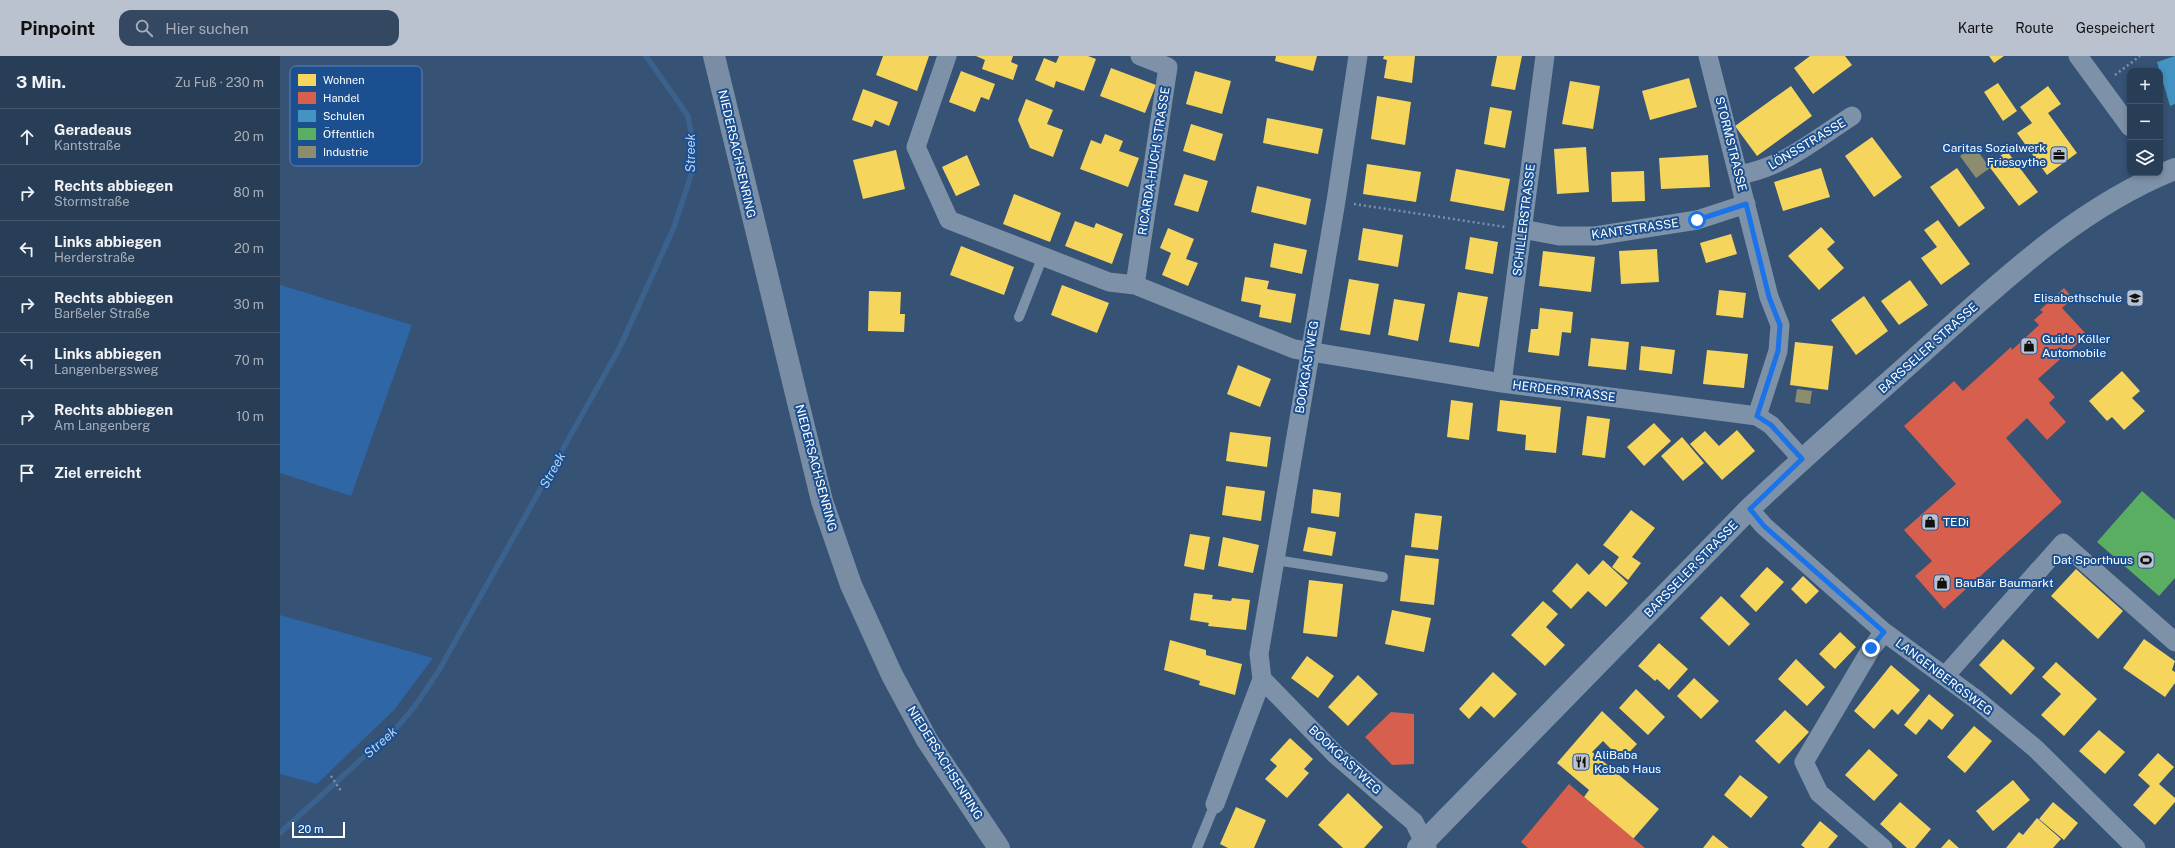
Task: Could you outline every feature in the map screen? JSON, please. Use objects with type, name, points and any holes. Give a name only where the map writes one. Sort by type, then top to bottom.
[{"type":"main road","name":"NIEDERSACHSENRING","points":[[714,56],[822,501],[851,585],[892,675],[923,733],[998,848]]},
{"type":"street","name":"HERDERSTRASSE","points":[[947,56],[916,147],[949,220],[1109,282],[1135,285],[1294,349],[1502,383],[1757,416],[1771,425],[1802,459]]},
{"type":"street","name":"RICARDA-HUCH STRASSE","points":[[1135,285],[1168,66],[1140,56]]},
{"type":"street","name":"BOOKGASTWEG","points":[[1215,804],[1262,679],[1259,654],[1276,560],[1309,351],[1336,201],[1358,56]]},
{"type":"street","name":"SCHILLERSTRASSE","points":[[1502,383],[1545,56]]},
{"type":"street","name":"STORMSTRASSE","points":[[1708,56],[1769,297],[1780,325],[1778,351],[1757,416]]},
{"type":"street","points":[[2078,56],[2127,124]]},
{"type":"street","name":"LÖNSSTRASSE","points":[[1738,175],[1756,172],[1777,165],[1852,116]]},
{"type":"street","name":"BARSSELER STRASSE","points":[[1423,846],[1750,509],[1802,459],[2012,272],[2067,230],[2114,200],[2166,170]]},
{"type":"street","name":"KANTSTRASSE","points":[[1522,230],[1559,236],[1594,236],[1697,220],[1746,204]]},
{"type":"street","name":"LANGENBERGSWEG","points":[[1750,509],[1764,526],[1884,632],[1977,700],[2036,749],[2136,848]]},
{"type":"street","points":[[1945,676],[2063,543],[2175,642]]},
{"type":"street","points":[[1883,848],[1819,793],[1804,762],[1871,648],[1884,632]]},
{"type":"street","name":"BOOKGASTWEG","points":[[1262,679],[1336,755],[1414,822],[1423,846]]},
{"type":"lane","points":[[1019,317],[1044,256]]},
{"type":"lane","points":[[1276,560],[1384,577]]},
{"type":"lane","points":[[1198,848],[1215,804]]},
{"type":"path","points":[[2100,86],[2140,56]]},
{"type":"path","points":[[1336,201],[1522,230]]},
{"type":"path","points":[[331,776],[341,791]]},
{"type":"shaded area","points":[[280,285],[412,325],[351,496],[280,473]]},
{"type":"shaded area","points":[[280,615],[433,658],[394,710],[317,784],[280,774]]},
{"type":"building: Wohnen","points":[[883,56],[929,56],[917,91],[876,75]]},
{"type":"building: Wohnen","points":[[976,56],[1013,56],[1011,62],[1018,65],[1013,80],[982,69],[985,60]]},
{"type":"building: Wohnen","points":[[1059,56],[1088,56],[1096,59],[1084,91],[1056,81],[1054,88],[1035,80],[1044,58],[1056,63]]},
{"type":"building: Wohnen","points":[[1276,56],[1317,56],[1313,71],[1275,61]]},
{"type":"building: Wohnen","points":[[1384,56],[1415,56],[1412,83],[1384,78],[1387,60],[1383,59]]},
{"type":"building: Wohnen","points":[[1497,56],[1522,56],[1515,90],[1491,86]]},
{"type":"building: Wohnen","points":[[1810,56],[1845,56],[1852,65],[1813,94],[1794,68]]},
{"type":"building: Wohnen","points":[[1989,56],[2004,56],[1994,63]]},
{"type":"building: Wohnen","points":[[1111,68],[1156,85],[1145,113],[1100,96]]},
{"type":"building: Wohnen","points":[[961,71],[995,84],[989,100],[981,97],[975,112],[949,102]]},
{"type":"building: Wohnen","points":[[1195,71],[1231,81],[1222,114],[1186,104]]},
{"type":"building: Wohnen","points":[[1689,78],[1697,107],[1650,120],[1642,91]]},
{"type":"building: Wohnen","points":[[1570,81],[1600,86],[1593,129],[1562,124]]},
{"type":"building: Wohnen","points":[[1998,83],[2017,111],[2003,121],[1984,92]]},
{"type":"building: Wohnen","points":[[1791,86],[1812,116],[1757,156],[1735,126]]},
{"type":"building: Wohnen","points":[[2048,86],[2061,104],[2048,113],[2077,153],[2047,175],[2017,133],[2032,123],[2020,107]]},
{"type":"building: Wohnen","points":[[863,89],[898,102],[889,126],[875,120],[872,127],[852,120]]},
{"type":"building: Wohnen","points":[[1377,96],[1411,102],[1405,145],[1371,139]]},
{"type":"building: Wohnen","points":[[1026,99],[1053,110],[1047,124],[1063,130],[1053,157],[1030,148],[1018,120]]},
{"type":"building: Wohnen","points":[[1490,107],[1512,111],[1505,148],[1484,144]]},
{"type":"building: Wohnen","points":[[1267,118],[1323,129],[1318,154],[1263,143]]},
{"type":"building: Wohnen","points":[[1191,124],[1223,134],[1215,161],[1183,151]]},
{"type":"building: Wohnen","points":[[1105,134],[1123,141],[1119,151],[1139,158],[1128,187],[1080,169],[1091,140],[1101,144]]},
{"type":"building: Wohnen","points":[[1872,137],[1902,177],[1874,197],[1845,156]]},
{"type":"building: Wohnen","points":[[1586,147],[1589,192],[1557,194],[1554,149]]},
{"type":"building: Wohnen","points":[[896,150],[905,189],[863,199],[853,160]]},
{"type":"building: Wohnen","points":[[2007,151],[2038,192],[2019,206],[1988,165]]},
{"type":"building: Wohnen","points":[[967,155],[980,185],[956,196],[942,167]]},
{"type":"building: Wohnen","points":[[1708,155],[1710,187],[1661,189],[1659,158]]},
{"type":"building: Wohnen","points":[[1367,164],[1421,172],[1416,202],[1363,194]]},
{"type":"building: Wohnen","points":[[1821,168],[1830,197],[1783,211],[1774,182]]},
{"type":"building: Wohnen","points":[[1957,168],[1985,208],[1959,227],[1930,187]]},
{"type":"building: Wohnen","points":[[1456,169],[1510,179],[1504,211],[1450,201]]},
{"type":"building: Wohnen","points":[[1644,171],[1645,201],[1612,202],[1611,172]]},
{"type":"building: Wohnen","points":[[1184,174],[1208,181],[1198,212],[1174,205]]},
{"type":"building: Wohnen","points":[[1257,186],[1311,199],[1306,225],[1251,212]]},
{"type":"building: Wohnen","points":[[1014,194],[1061,213],[1050,242],[1003,224]]},
{"type":"building: Wohnen","points":[[1938,220],[1970,264],[1941,285],[1921,258],[1937,247],[1924,230]]},
{"type":"building: Wohnen","points":[[1075,221],[1094,228],[1096,223],[1123,234],[1112,264],[1065,246]]},
{"type":"building: Wohnen","points":[[1821,227],[1835,242],[1827,249],[1844,268],[1819,290],[1788,256]]},
{"type":"building: Wohnen","points":[[1168,228],[1194,239],[1186,259],[1198,263],[1188,286],[1162,275],[1171,253],[1160,248]]},
{"type":"building: Wohnen","points":[[1363,228],[1403,235],[1398,267],[1358,260]]},
{"type":"building: Wohnen","points":[[1731,234],[1737,254],[1706,263],[1700,243]]},
{"type":"building: Wohnen","points":[[1470,237],[1498,242],[1493,274],[1465,269]]},
{"type":"building: Wohnen","points":[[1274,243],[1307,250],[1302,274],[1270,267]]},
{"type":"building: Wohnen","points":[[961,246],[1014,267],[1004,295],[950,275]]},
{"type":"building: Wohnen","points":[[1657,249],[1659,282],[1621,284],[1619,251]]},
{"type":"building: Wohnen","points":[[1543,251],[1595,257],[1591,292],[1539,286]]},
{"type":"building: Wohnen","points":[[1245,277],[1269,281],[1267,289],[1296,294],[1291,323],[1259,317],[1261,305],[1241,301]]},
{"type":"building: Wohnen","points":[[1349,279],[1379,284],[1370,335],[1340,330]]},
{"type":"building: Wohnen","points":[[1910,280],[1928,305],[1899,325],[1881,301]]},
{"type":"building: Wohnen","points":[[1062,285],[1109,303],[1097,333],[1051,315]]},
{"type":"building: Wohnen","points":[[1719,290],[1746,293],[1743,318],[1716,315]]},
{"type":"building: Wohnen","points":[[869,291],[901,292],[900,314],[905,314],[904,332],[868,331]]},
{"type":"building: Wohnen","points":[[1458,292],[1488,297],[1479,347],[1449,342]]},
{"type":"building: Wohnen","points":[[1864,296],[1888,331],[1856,355],[1831,320]]},
{"type":"building: Wohnen","points":[[1394,299],[1425,304],[1418,341],[1388,335]]},
{"type":"building: Wohnen","points":[[1540,308],[1573,312],[1571,333],[1562,332],[1559,356],[1528,352],[1531,329],[1538,329]]},
{"type":"building: Wohnen","points":[[1591,338],[1629,342],[1626,370],[1588,366]]},
{"type":"building: Wohnen","points":[[1795,342],[1833,346],[1828,390],[1790,385]]},
{"type":"building: Wohnen","points":[[1641,346],[1675,350],[1672,374],[1639,370]]},
{"type":"building: Wohnen","points":[[1707,350],[1748,354],[1744,388],[1703,384]]},
{"type":"building: Wohnen","points":[[1238,365],[1271,379],[1260,407],[1227,394]]},
{"type":"building: Wohnen","points":[[2122,371],[2140,391],[2132,398],[2145,411],[2124,430],[2112,417],[2107,421],[2089,401]]},
{"type":"building: Wohnen","points":[[1451,400],[1473,403],[1469,440],[1447,437]]},
{"type":"building: Wohnen","points":[[1500,400],[1561,407],[1556,453],[1525,450],[1526,435],[1497,431]]},
{"type":"building: Wohnen","points":[[1587,416],[1610,419],[1605,458],[1582,455]]},
{"type":"building: Wohnen","points":[[1654,423],[1671,441],[1644,466],[1627,447]]},
{"type":"building: Wohnen","points":[[1737,430],[1755,451],[1722,480],[1690,444],[1705,431],[1719,446]]},
{"type":"building: Wohnen","points":[[1230,432],[1271,437],[1267,467],[1226,461]]},
{"type":"building: Wohnen","points":[[1682,437],[1704,463],[1683,481],[1661,456]]},
{"type":"building: Wohnen","points":[[1226,486],[1265,491],[1261,521],[1222,515]]},
{"type":"building: Wohnen","points":[[1313,489],[1341,493],[1339,517],[1311,513]]},
{"type":"building: Wohnen","points":[[1631,510],[1655,528],[1632,557],[1641,563],[1628,580],[1612,567],[1619,557],[1603,545]]},
{"type":"building: Wohnen","points":[[1415,513],[1442,516],[1438,550],[1411,547]]},
{"type":"building: Wohnen","points":[[1308,527],[1336,532],[1332,556],[1303,551]]},
{"type":"building: Wohnen","points":[[1190,534],[1210,537],[1204,570],[1184,566]]},
{"type":"building: Wohnen","points":[[1223,537],[1259,545],[1253,573],[1218,566]]},
{"type":"building: Wohnen","points":[[1405,555],[1439,559],[1434,605],[1400,601]]},
{"type":"building: Wohnen","points":[[1603,560],[1628,583],[1606,607],[1588,591],[1571,609],[1552,591],[1577,563],[1589,575]]},
{"type":"building: Wohnen","points":[[1767,567],[1784,582],[1756,612],[1740,596]]},
{"type":"building: Wohnen","points":[[2076,569],[2123,611],[2098,639],[2051,596]]},
{"type":"building: Wohnen","points":[[1803,576],[1819,591],[1806,604],[1791,589]]},
{"type":"building: Wohnen","points":[[1309,580],[1343,584],[1337,637],[1303,633]]},
{"type":"building: Wohnen","points":[[1194,593],[1213,595],[1212,599],[1231,601],[1232,598],[1250,600],[1246,630],[1208,626],[1209,623],[1190,620]]},
{"type":"building: Wohnen","points":[[1721,596],[1750,624],[1729,646],[1700,618]]},
{"type":"building: Wohnen","points":[[1543,601],[1558,614],[1546,627],[1565,645],[1545,666],[1511,635]]},
{"type":"building: Wohnen","points":[[1392,610],[1431,618],[1424,652],[1385,644]]},
{"type":"building: Wohnen","points":[[1840,632],[1856,647],[1835,669],[1819,654]]},
{"type":"building: Wohnen","points":[[2003,639],[2035,668],[2011,695],[1979,665]]},
{"type":"building: Wohnen","points":[[2144,639],[2175,661],[2172,670],[2175,672],[2175,683],[2165,697],[2123,668]]},
{"type":"building: Wohnen","points":[[1170,640],[1206,650],[1206,655],[1242,664],[1235,695],[1199,685],[1200,681],[1164,670]]},
{"type":"building: Wohnen","points":[[1659,643],[1688,669],[1669,690],[1657,679],[1655,681],[1638,666]]},
{"type":"building: Wohnen","points":[[1307,656],[1334,676],[1318,698],[1291,678]]},
{"type":"building: Wohnen","points":[[1796,659],[1825,687],[1807,706],[1778,679]]},
{"type":"building: Wohnen","points":[[2056,662],[2097,699],[2064,736],[2041,715],[2061,694],[2042,677]]},
{"type":"building: Wohnen","points":[[1891,665],[1920,690],[1898,715],[1892,709],[1874,729],[1854,711]]},
{"type":"building: Wohnen","points":[[1493,672],[1517,694],[1494,718],[1481,706],[1469,719],[1459,709]]},
{"type":"building: Wohnen","points":[[1358,675],[1378,694],[1348,726],[1328,707]]},
{"type":"building: Wohnen","points":[[1694,678],[1719,701],[1701,719],[1677,696]]},
{"type":"building: Wohnen","points":[[1636,689],[1665,717],[1648,735],[1619,708]]},
{"type":"building: Wohnen","points":[[1929,694],[1954,715],[1942,730],[1929,719],[1916,735],[1904,725]]},
{"type":"building: Wohnen","points":[[1785,710],[1809,732],[1779,764],[1755,741]]},
{"type":"building: Wohnen","points":[[1602,711],[1637,744],[1622,760],[1603,741],[1592,752],[1659,809],[1633,839],[1584,797],[1589,790],[1557,763]]},
{"type":"building: Wohnen","points":[[1974,726],[1992,741],[1965,773],[1947,757]]},
{"type":"building: Wohnen","points":[[2099,730],[2125,752],[2105,774],[2079,751]]},
{"type":"building: Wohnen","points":[[1290,738],[1313,759],[1304,769],[1309,773],[1287,798],[1265,779],[1277,766],[1270,760]]},
{"type":"building: Wohnen","points":[[1869,749],[1898,775],[1874,801],[1845,775]]},
{"type":"building: Wohnen","points":[[2158,753],[2174,767],[2159,784],[2175,798],[2175,802],[2155,825],[2133,805],[2150,786],[2138,775]]},
{"type":"building: Wohnen","points":[[1740,775],[1768,797],[1751,818],[1724,795]]},
{"type":"building: Wohnen","points":[[2013,780],[2030,800],[1993,831],[1976,811]]},
{"type":"building: Wohnen","points":[[1348,793],[1383,827],[1364,848],[1343,848],[1318,825]]},
{"type":"building: Wohnen","points":[[1900,802],[1931,829],[1915,848],[1907,848],[1880,824]]},
{"type":"building: Wohnen","points":[[2053,802],[2078,823],[2064,840],[2039,819]]},
{"type":"building: Wohnen","points":[[1236,807],[1266,820],[1254,848],[1228,848],[1220,844]]},
{"type":"building: Wohnen","points":[[2037,818],[2061,839],[2053,848],[2006,848],[2019,832],[2023,835]]},
{"type":"building: Wohnen","points":[[1820,821],[1838,836],[1828,848],[1805,848],[1801,845]]},
{"type":"building: Wohnen","points":[[1713,835],[1729,848],[1703,848]]},
{"type":"building: Wohnen","points":[[1949,839],[1959,848],[1941,848]]},
{"type":"building: Handel","points":[[2064,288],[2073,298],[2062,308],[2087,335],[2038,379],[2055,397],[2049,403],[2066,422],[2047,440],[2027,418],[2006,438],[2062,502],[1944,609],[1915,576],[1932,561],[1904,530],[1956,484],[1904,426],[1954,381],[1963,391],[2011,347],[2012,350],[2039,325],[2034,320],[2043,312],[2040,310]]},
{"type":"building: Handel","points":[[1391,712],[1414,714],[1414,764],[1392,765],[1365,737]]},
{"type":"building: Handel","points":[[1569,784],[1645,848],[1528,848],[1521,842]]},
{"type":"building: Schulen","points":[[2175,56],[2175,104],[2170,106],[2163,82],[2163,68],[2159,68],[2157,62]]},
{"type":"building: Öffentlich","name":"Dat Sporthuus","points":[[2142,491],[2175,520],[2175,578],[2159,596],[2097,542]]},
{"type":"building: Industrie","points":[[1974,146],[1990,168],[1976,178],[1960,156]]},
{"type":"building: Industrie","points":[[1797,389],[1812,391],[1810,404],[1795,402]]},
{"type":"waterway","name":"Streek","points":[[280,833],[399,725],[415,706],[438,672],[620,347],[674,227],[692,172],[692,138],[688,116],[646,56]]},
{"type":"place","name":"Caritas Sozialwerk Friesoythe","points":[[2059,155]]},
{"type":"place","name":"Elisabethschule","points":[[2135,298]]},
{"type":"place","name":"Guido Köller Automobile","points":[[2029,346]]},
{"type":"place","name":"TEDi","points":[[1930,522]]},
{"type":"place","name":"Dat Sporthuus","points":[[2146,560]]},
{"type":"place","name":"BauBär Baumarkt","points":[[1942,583]]},
{"type":"place","name":"AliBaba Kebab Haus","points":[[1581,762]]},
{"type":"route","points":[[1697,220],[1746,204],[1769,297],[1780,325],[1778,351],[1757,416],[1771,425],[1802,459],[1750,509],[1764,526],[1884,632],[1871,648]]}]
